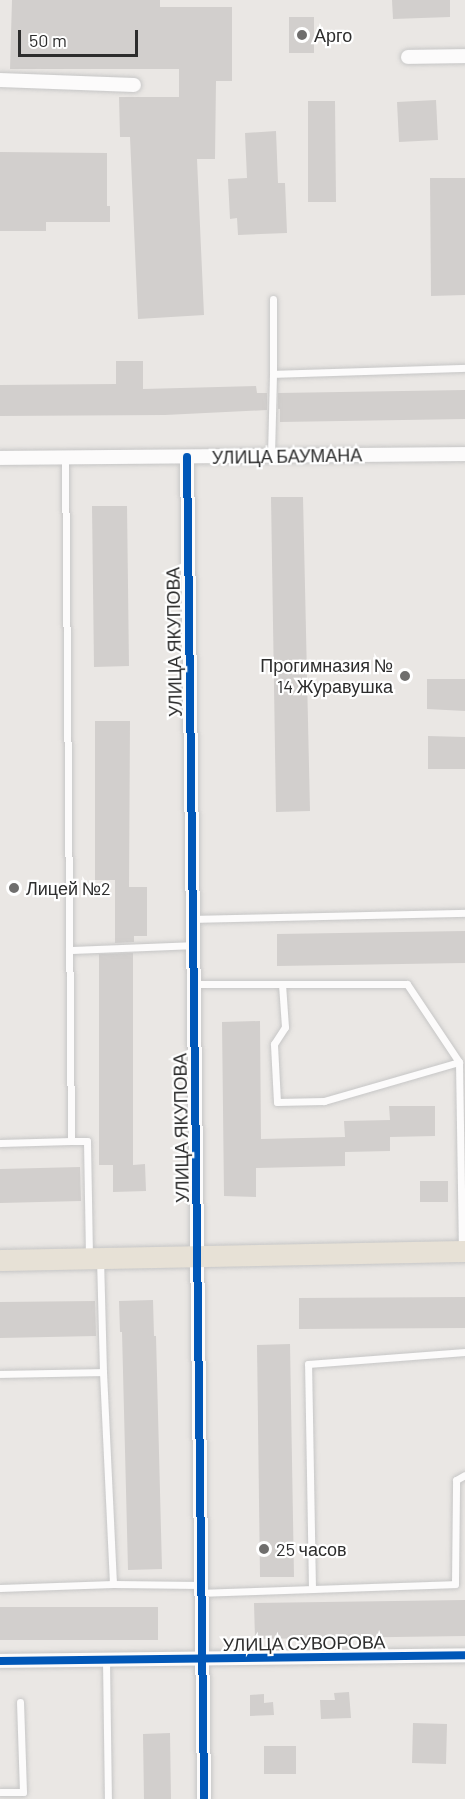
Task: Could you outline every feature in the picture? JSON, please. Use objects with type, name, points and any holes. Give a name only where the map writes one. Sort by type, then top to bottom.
[{"type":"main road","points":[[0,1260],[464,1251]]},
{"type":"street","points":[[408,57],[465,56]]},
{"type":"street","points":[[0,80],[134,85]]},
{"type":"street","name":"УЛИЦА БАУМАНА","points":[[0,458],[465,454]]},
{"type":"street","name":"УЛИЦА ЯКУПОВА","points":[[187,457],[204,1799]]},
{"type":"street","name":"УЛИЦА СУВОРОВА","points":[[0,1661],[465,1655]]},
{"type":"lane","points":[[271,456],[273,299]]},
{"type":"lane","points":[[273,374],[465,368]]},
{"type":"lane","points":[[65,458],[71,1141]]},
{"type":"lane","points":[[193,919],[465,913]]},
{"type":"lane","points":[[69,950],[193,945]]},
{"type":"lane","points":[[194,984],[407,984],[459,1062],[464,1251]]},
{"type":"lane","points":[[282,984],[285,1028],[274,1044],[277,1102],[324,1101],[459,1062]]},
{"type":"lane","points":[[0,1143],[87,1141],[103,1372],[113,1584]]},
{"type":"lane","points":[[312,1589],[308,1364],[465,1352]]},
{"type":"lane","points":[[0,1374],[103,1372]]},
{"type":"lane","points":[[0,1588],[113,1584],[201,1589],[312,1589],[455,1584],[456,1480],[465,1474]]},
{"type":"lane","points":[[106,1660],[108,1799]]},
{"type":"lane","points":[[0,1792],[23,1792],[20,1702]]},
{"type":"building","points":[[12,0],[160,0],[160,7],[232,7],[232,81],[216,81],[215,159],[197,159],[204,315],[138,319],[130,137],[120,137],[119,97],[179,97],[179,69],[10,69]]},
{"type":"building","points":[[392,0],[450,0],[450,17],[393,19]]},
{"type":"building","name":"Арго","points":[[289,17],[314,17],[314,53],[289,53]]},
{"type":"building","points":[[436,100],[438,140],[399,142],[397,102]]},
{"type":"building","points":[[308,101],[335,101],[336,202],[308,202]]},
{"type":"building","points":[[276,131],[278,183],[285,183],[287,233],[238,235],[237,218],[230,219],[228,179],[247,178],[245,133]]},
{"type":"building","points":[[0,152],[107,153],[107,206],[110,206],[110,222],[46,222],[46,231],[0,231]]},
{"type":"building","points":[[430,178],[465,178],[465,295],[431,296]]},
{"type":"building","points":[[116,361],[143,361],[143,389],[256,386],[257,393],[267,393],[267,410],[165,415],[0,416],[0,385],[116,384]]},
{"type":"building","points":[[465,390],[465,419],[280,422],[280,409],[278,409],[278,393]]},
{"type":"building","points":[[271,497],[303,497],[310,811],[276,812]]},
{"type":"building","points":[[92,506],[127,506],[129,666],[94,667]]},
{"type":"building","points":[[427,679],[465,679],[465,711],[427,709]]},
{"type":"building","points":[[95,721],[130,721],[129,887],[147,887],[147,936],[134,936],[134,942],[115,943],[115,880],[95,880]]},
{"type":"building","points":[[428,736],[465,737],[465,769],[428,769]]},
{"type":"building","points":[[465,931],[465,963],[277,966],[277,934]]},
{"type":"building","points":[[133,953],[133,1165],[145,1164],[146,1191],[113,1192],[113,1165],[99,1165],[99,954]]},
{"type":"building","points":[[260,1021],[261,1139],[345,1137],[344,1121],[390,1120],[389,1106],[435,1106],[435,1136],[390,1137],[390,1151],[345,1152],[345,1166],[256,1168],[256,1197],[224,1196],[222,1022]]},
{"type":"building","points":[[80,1167],[81,1201],[0,1203],[0,1169]]},
{"type":"building","points":[[420,1181],[448,1181],[448,1202],[420,1202]]},
{"type":"building","points":[[465,1297],[465,1328],[299,1329],[299,1298]]},
{"type":"building","points":[[153,1300],[162,1569],[128,1570],[122,1332],[120,1332],[119,1301]]},
{"type":"building","points":[[95,1301],[96,1336],[0,1338],[0,1302]]},
{"type":"building","points":[[290,1344],[294,1577],[260,1577],[257,1345]]},
{"type":"building","points":[[465,1600],[465,1636],[255,1639],[254,1603]]},
{"type":"building","points":[[0,1607],[158,1607],[158,1640],[0,1640]]},
{"type":"building","points":[[349,1692],[351,1718],[321,1719],[320,1700],[335,1700],[334,1693]]},
{"type":"building","points":[[264,1694],[264,1703],[273,1702],[274,1715],[250,1716],[250,1695]]},
{"type":"building","points":[[413,1723],[447,1724],[446,1764],[412,1763]]},
{"type":"building","points":[[170,1733],[171,1799],[144,1799],[143,1734]]},
{"type":"building","points":[[264,1746],[296,1746],[296,1774],[264,1774]]},
{"type":"cycle path","points":[[187,457],[204,1799]]},
{"type":"cycle path","points":[[0,1661],[465,1655]]},
{"type":"place","name":"Арго","points":[[302,35]]},
{"type":"place","name":"Прогимназия № 14 Журавушка","points":[[405,676]]},
{"type":"place","name":"Лицей №2","points":[[14,888]]},
{"type":"place","name":"25 часов","points":[[264,1549]]}]
